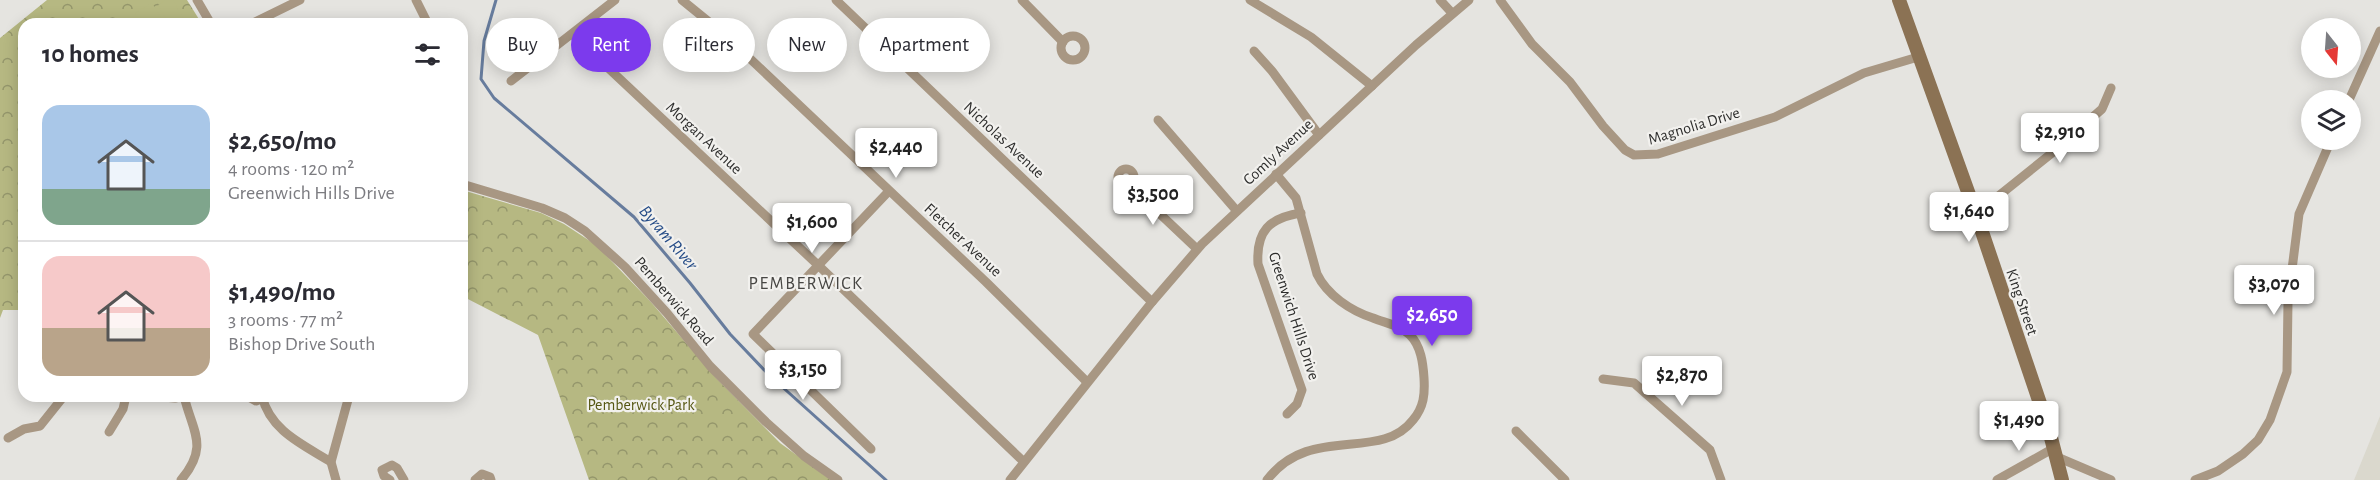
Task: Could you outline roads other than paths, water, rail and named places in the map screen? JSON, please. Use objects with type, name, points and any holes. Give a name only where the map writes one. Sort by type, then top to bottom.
[{"type":"main road","name":"King Street","points":[[1899,0],[1976,214],[2056,453],[2062,480]]},
{"type":"street","points":[[197,0],[208,18]]},
{"type":"street","points":[[264,18],[300,0]]},
{"type":"street","points":[[416,0],[425,18]]},
{"type":"street","points":[[592,18],[615,0]]},
{"type":"street","name":"Fletcher Avenue","points":[[682,0],[725,35],[1087,382]]},
{"type":"street","name":"Nicholas Avenue","points":[[836,0],[1152,302]]},
{"type":"street","points":[[1022,0],[1063,42]]},
{"type":"street","points":[[1250,0],[1311,37],[1372,86]]},
{"type":"street","points":[[1440,0],[1452,13]]},
{"type":"street","name":"Comly Avenue","points":[[1010,480],[1087,382],[1197,249],[1236,210],[1469,0]]},
{"type":"street","name":"Magnolia Drive","points":[[1500,0],[1532,44],[1570,82],[1603,126],[1625,150],[1634,155],[1658,154],[1775,117],[1864,73],[1918,57]]},
{"type":"street","points":[[2353,90],[2380,31]]},
{"type":"street","points":[[510,81],[571,35]]},
{"type":"street","points":[[1254,51],[1272,70],[1319,135]]},
{"type":"street","name":"Morgan Avenue","points":[[612,72],[1024,462]]},
{"type":"street","points":[[1976,214],[2102,109],[2111,88]]},
{"type":"street","points":[[1158,120],[1236,210]]},
{"type":"street","points":[[2195,480],[2217,471],[2243,454],[2258,440],[2270,420],[2287,372],[2288,301],[2299,214],[2327,150]]},
{"type":"street","points":[[1267,480],[1286,460],[1304,452],[1323,446],[1390,438],[1415,418],[1425,396],[1423,363],[1416,343],[1409,334],[1356,310],[1339,300],[1322,285],[1301,213],[1291,190],[1276,174]]},
{"type":"street","points":[[1131,183],[1142,197],[1197,249]]},
{"type":"street","name":"Pemberwick Road","points":[[468,186],[542,208],[566,218],[585,231],[625,267],[667,313],[710,366],[765,422],[804,456],[838,480]]},
{"type":"street","points":[[871,449],[753,334],[890,191]]},
{"type":"street","name":"Greenwich Hills Drive","points":[[1287,414],[1297,404],[1302,390],[1258,264],[1257,245],[1260,235],[1273,223],[1284,217],[1301,213]]},
{"type":"street","points":[[1603,379],[1634,384],[1710,450],[1721,480]]},
{"type":"street","points":[[8,438],[24,429],[40,426],[58,402]]},
{"type":"street","points":[[109,432],[125,402]]},
{"type":"street","points":[[181,480],[192,464],[198,439],[186,402]]},
{"type":"street","points":[[264,402],[275,422],[290,438],[331,462]]},
{"type":"street","points":[[336,480],[331,462],[347,402]]},
{"type":"street","points":[[1516,431],[1565,480]]},
{"type":"street","points":[[1997,480],[2056,453],[2111,480]]},
{"type":"street","points":[[390,480],[384,476],[382,470],[392,465],[398,468],[404,480]]},
{"type":"street","points":[[1548,480],[1556,471]]},
{"type":"street","points":[[475,480],[482,474],[490,477],[491,480]]},
{"type":"waterway","name":"Byram River","points":[[496,0],[484,41],[481,79],[494,98],[634,217],[730,334],[769,375],[886,480]]},
{"type":"district","name":"PEMBERWICK","points":[[806,284]]},
{"type":"park label","name":"Pemberwick Park","points":[[641,405]]}]
